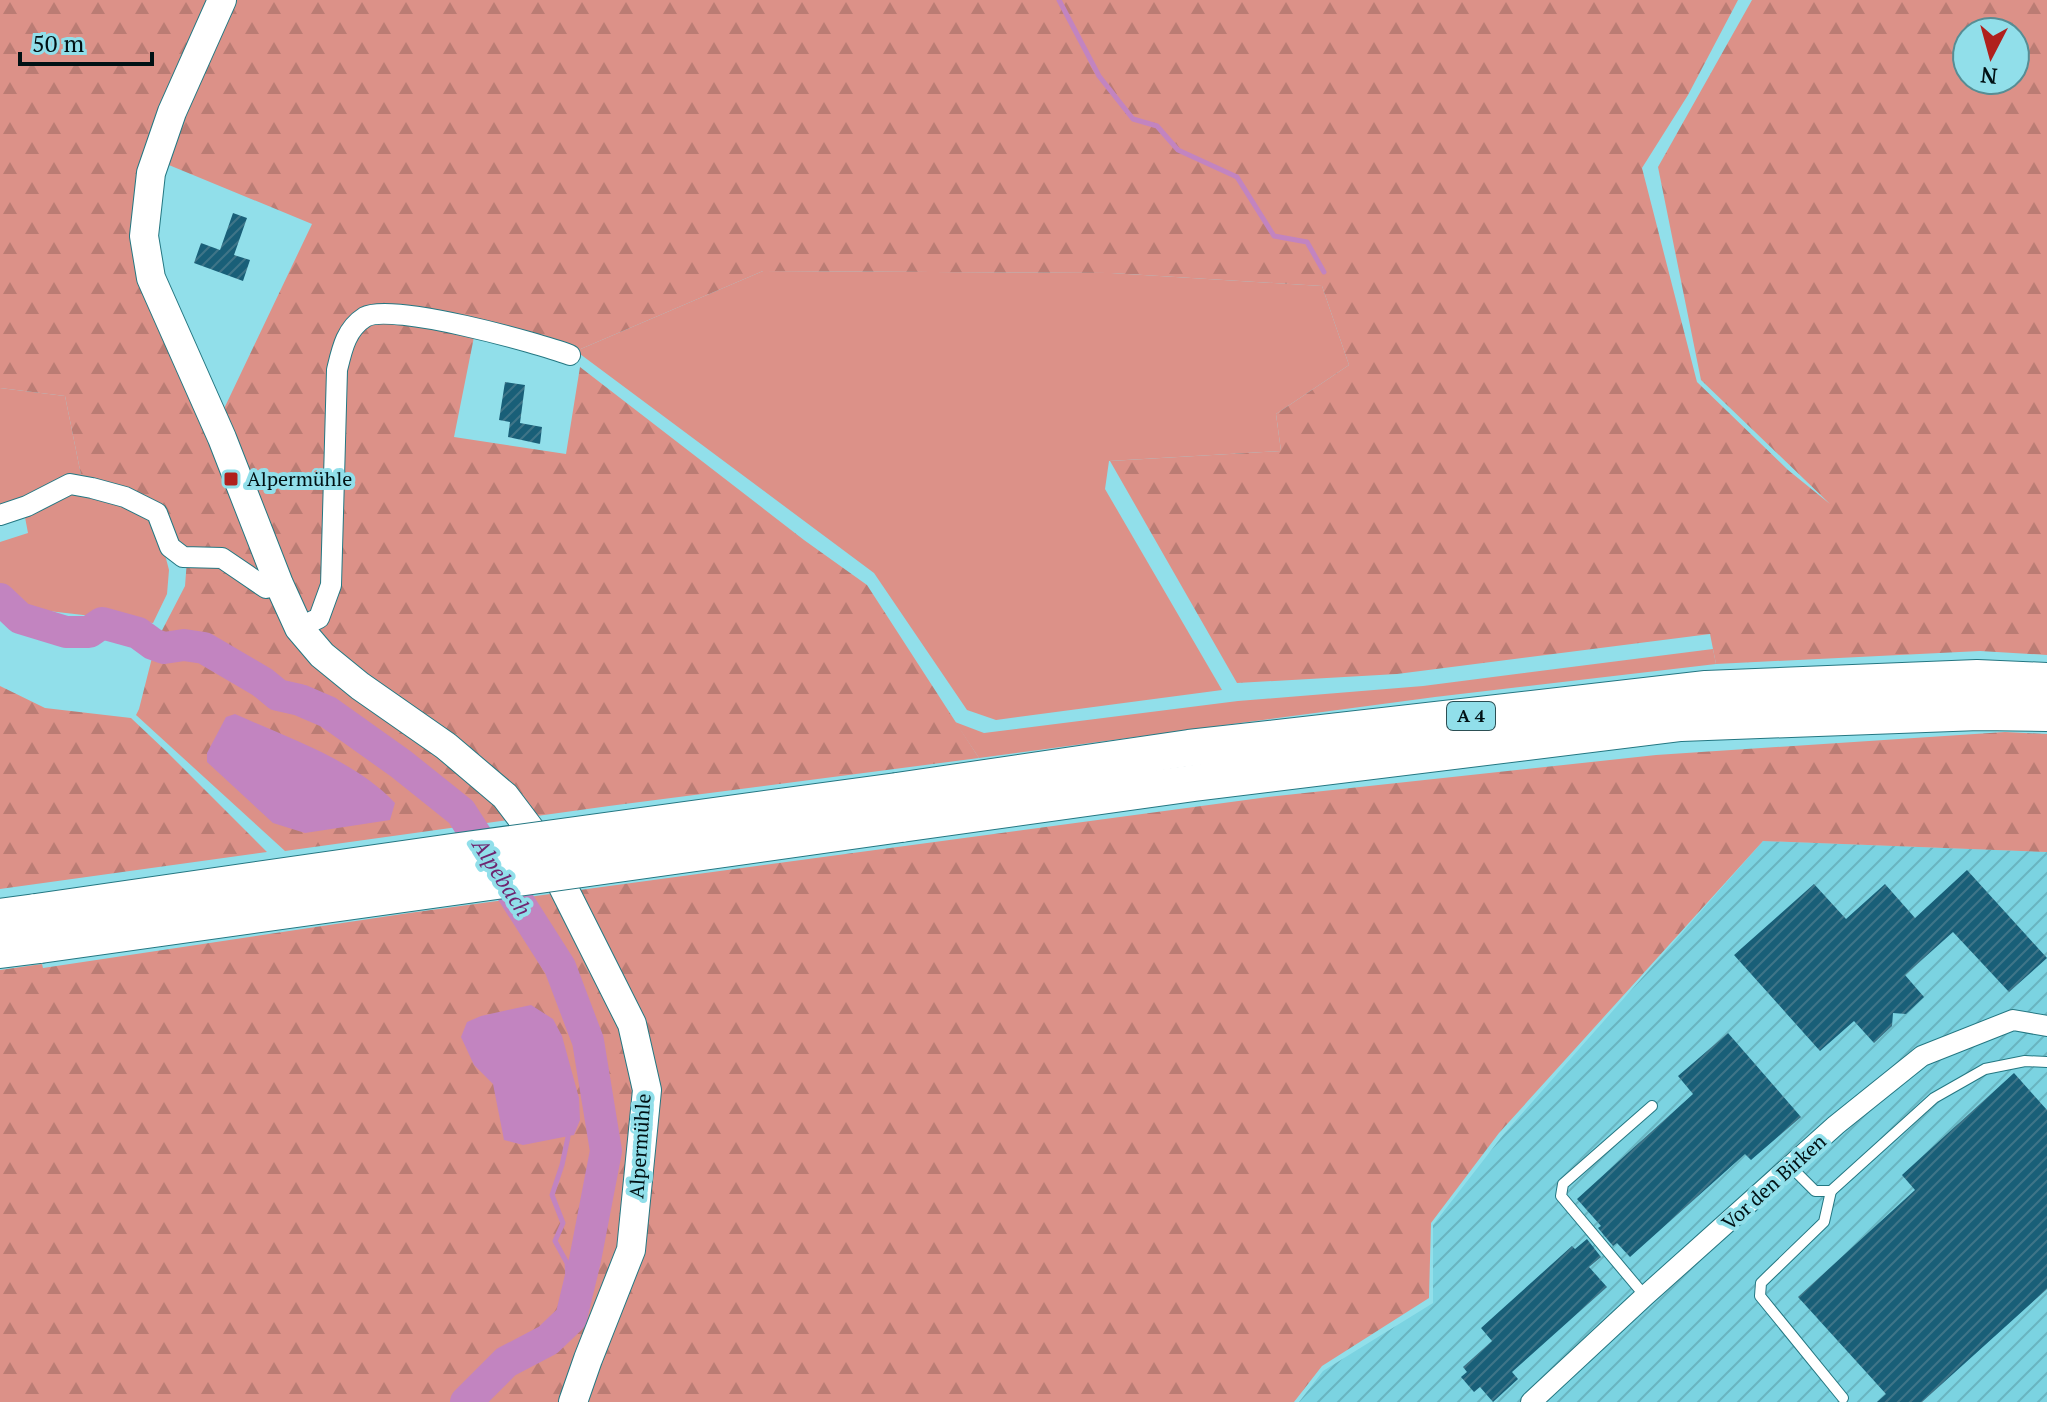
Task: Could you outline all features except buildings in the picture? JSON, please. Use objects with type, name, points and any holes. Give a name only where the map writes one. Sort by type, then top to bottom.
[{"type":"highway","name":"A 4","points":[[899,808],[1189,748],[1706,689],[1977,678],[2047,681]]},
{"type":"highway","name":"A 4","points":[[0,950],[38,928],[899,808],[1194,783],[1681,723],[1979,712],[2047,713]]},
{"type":"highway","name":"A 4","points":[[0,917],[38,928]]},
{"type":"main road","name":"Alpermühle","points":[[221,2],[172,112],[151,173],[144,236],[151,278],[222,438],[299,628],[322,655],[360,686],[446,746],[505,796],[542,845],[632,1024],[647,1090],[631,1250],[573,1402]]},
{"type":"street","points":[[299,628],[319,618],[331,585],[337,370],[346,336],[366,316],[388,313],[474,328],[570,355]]},
{"type":"street","points":[[0,515],[27,506],[70,484],[92,488],[125,497],[157,513],[170,547],[183,557],[222,558],[266,588],[279,584]]},
{"type":"street","name":"Vor den Birken","points":[[1531,1402],[1836,1125],[1922,1056],[2013,1020],[2047,1026]]},
{"type":"lane","points":[[1843,1398],[1760,1296],[1761,1283],[1824,1222],[1831,1191],[1934,1098],[1985,1069],[2025,1061],[2047,1062]]},
{"type":"lane","points":[[1645,1296],[1561,1196],[1563,1184],[1652,1106]]},
{"type":"lane","points":[[1791,1167],[1815,1191],[1831,1191]]},
{"type":"shaded area","points":[[235,714],[320,751],[361,774],[395,803],[390,820],[305,833],[273,823],[207,762],[207,753],[226,717]]},
{"type":"shaded area","points":[[1763,841],[2047,852],[2047,1402],[1299,1402],[1323,1371],[1433,1303],[1433,1225],[1503,1135]]},
{"type":"shaded area","points":[[531,1005],[553,1019],[562,1036],[579,1098],[580,1120],[574,1135],[523,1145],[504,1140],[493,1084],[474,1065],[461,1037],[467,1022]]},
{"type":"green space","points":[[0,0],[1738,0],[1688,95],[1642,168],[1697,382],[1788,470],[1830,504],[1701,380],[1658,167],[1752,0],[2047,0],[2047,655],[1980,651],[1716,664],[1710,634],[1397,674],[1237,683],[1110,461],[1281,451],[1276,414],[1349,365],[1322,286],[1111,273],[763,271],[576,351],[476,327],[454,437],[566,454],[580,367],[867,585],[979,758],[285,851],[136,715],[156,642],[185,586],[187,560],[284,578],[184,553],[129,495],[81,475],[65,396],[0,388]],"holes":[[[164,163],[312,224],[221,415],[150,238]]]},
{"type":"green space","points":[[763,271],[1111,273],[1322,286],[1349,365],[1276,414],[1281,451],[1109,461],[1105,489],[1222,690],[996,720],[967,710],[874,573],[576,351]]},
{"type":"green space","points":[[0,388],[65,396],[81,475],[0,511]]},
{"type":"green space","points":[[69,487],[155,516],[169,570],[167,594],[153,623],[31,609],[0,585],[0,542],[28,533],[24,512]]},
{"type":"green space","points":[[1713,649],[1716,664],[1435,697],[979,758],[955,722],[984,733],[1238,701],[1423,686]]},
{"type":"green space","points":[[0,686],[45,708],[131,718],[267,852],[0,889]]},
{"type":"green space","points":[[2005,732],[2047,734],[2047,852],[1763,841],[1499,1133],[1431,1223],[1429,1298],[1322,1366],[1294,1402],[0,1402],[0,970],[42,964],[43,968],[409,913],[1268,797],[1656,755]]},
{"type":"waterway","points":[[1059,0],[1099,76],[1133,119],[1157,126],[1178,150],[1237,177],[1274,236],[1307,242],[1324,272]]},
{"type":"waterway","name":"Alpebach","points":[[0,599],[20,618],[66,632],[89,632],[102,623],[138,633],[164,648],[184,645],[204,648],[278,695],[328,712],[461,812],[560,967],[588,1041],[606,1151],[585,1260],[571,1318],[548,1340],[506,1362],[466,1402]]},
{"type":"waterway","points":[[568,1137],[552,1195],[563,1223],[555,1241],[567,1263],[569,1290],[576,1299]]},
{"type":"place","name":"Alpermühle","points":[[231,479]]}]
